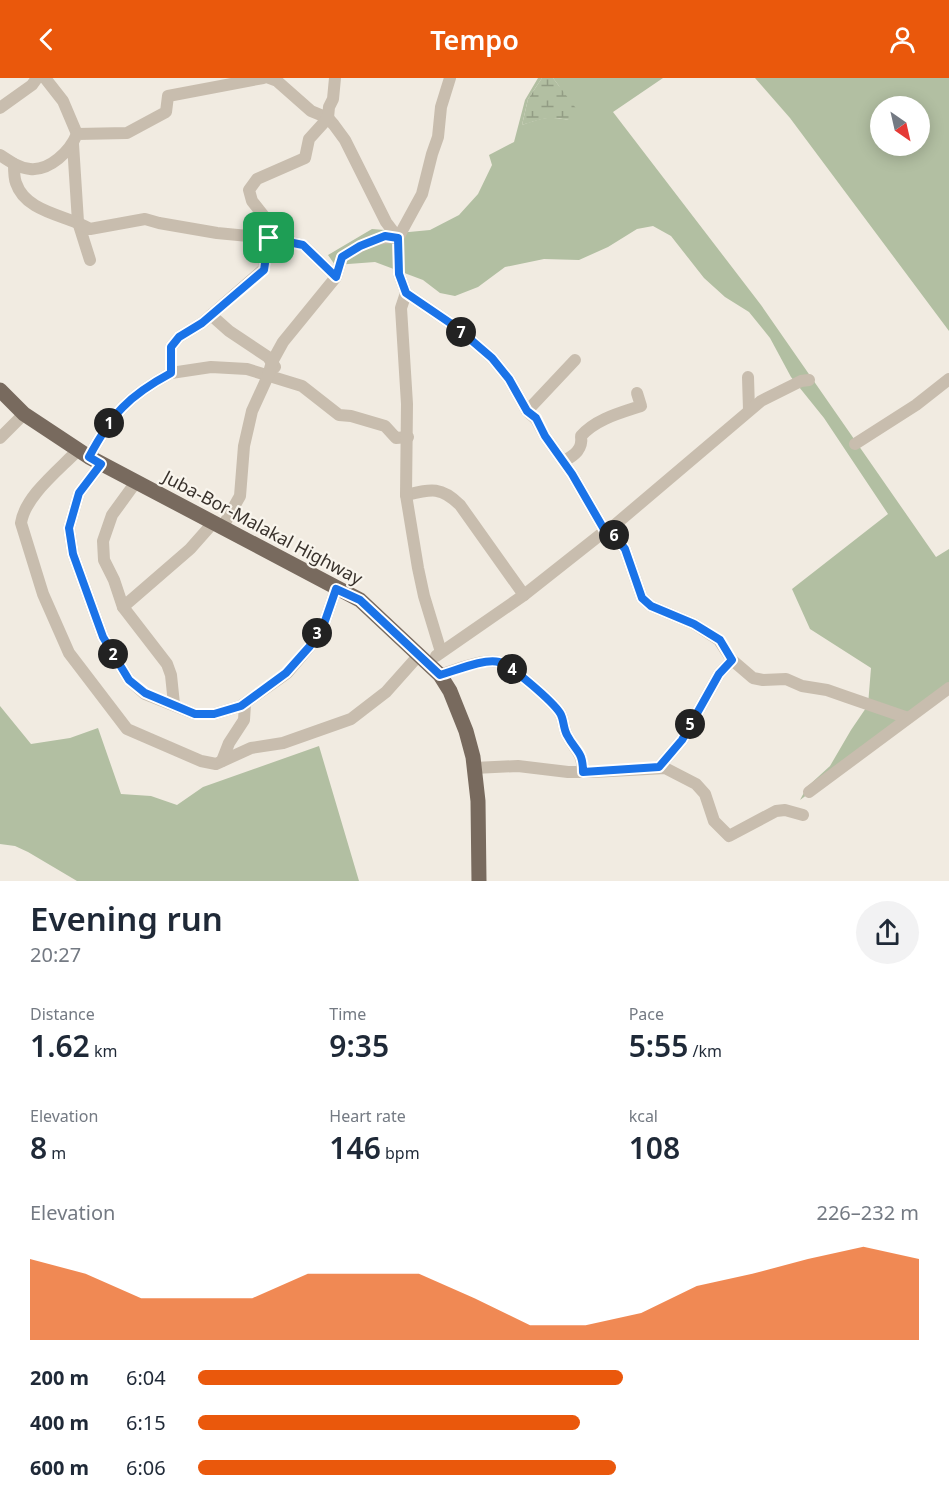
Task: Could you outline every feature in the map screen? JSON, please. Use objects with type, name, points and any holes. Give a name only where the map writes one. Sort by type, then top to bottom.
[{"type":"main road","name":"Juba-Bor-Malakal Highway","points":[[0,390],[24,414],[89,457],[360,600],[440,675],[450,691],[466,730],[474,768],[479,881]]},
{"type":"street","points":[[0,108],[32,86],[37,78]]},
{"type":"street","points":[[45,78],[63,101],[75,139],[78,222],[90,260]]},
{"type":"street","points":[[0,155],[14,164],[31,169],[44,167],[65,154],[75,139],[127,133],[166,112],[168,96],[263,78]]},
{"type":"street","points":[[269,78],[277,81],[310,111],[328,118],[345,140],[386,222],[398,238]]},
{"type":"street","points":[[171,373],[171,347],[179,337],[202,323],[264,270],[269,238],[267,220],[252,201],[249,190],[257,179],[304,158],[309,139],[328,118],[329,107],[333,99],[334,78]]},
{"type":"street","points":[[450,78],[441,107],[438,137],[422,194],[398,238],[399,274],[406,293],[456,327],[492,358],[509,379],[527,411],[536,418],[545,436],[564,461],[607,530],[625,549],[642,598],[651,606],[694,624],[720,640],[732,660],[753,678],[786,679],[802,686],[827,690],[908,718]]},
{"type":"street","points":[[14,164],[15,182],[24,198],[48,212],[78,222],[90,229],[145,219],[159,224],[269,238],[303,245],[336,277]]},
{"type":"street","points":[[123,607],[218,526],[240,496],[244,446],[252,411],[272,362],[283,342],[336,277],[342,257],[360,246],[385,236],[398,238]]},
{"type":"street","points":[[406,293],[401,308],[408,437],[406,495],[418,568],[441,652]]},
{"type":"street","points":[[210,315],[268,357],[287,382]]},
{"type":"street","points":[[527,411],[575,360]]},
{"type":"street","points":[[336,589],[325,621],[310,646],[286,673],[244,704],[214,714],[195,714],[145,693],[129,680],[103,637],[73,554],[69,528],[89,457],[105,428],[122,405],[146,386],[171,373],[211,367],[247,369],[302,386],[339,415],[351,416],[385,426],[396,438],[408,437]]},
{"type":"street","points":[[748,377],[749,410]]},
{"type":"street","points":[[89,457],[45,483],[23,511],[21,523],[55,626],[69,653],[127,729],[201,761],[216,764],[251,748],[284,743],[351,719],[424,659],[441,652],[524,595],[607,530],[761,401],[801,381],[809,380]]},
{"type":"street","points":[[855,444],[916,405],[949,380]]},
{"type":"street","points":[[564,461],[578,452],[582,444],[581,436],[586,431],[601,421],[641,406],[637,393]]},
{"type":"street","points":[[0,438],[24,414]]},
{"type":"street","points":[[136,482],[112,515],[103,541],[104,560],[123,607],[167,664],[171,675],[174,704]]},
{"type":"street","points":[[406,495],[427,490],[448,493],[460,506],[524,595]]},
{"type":"street","points":[[659,767],[682,740],[719,674],[732,660]]},
{"type":"street","points":[[440,675],[486,662],[498,662],[511,668],[526,679],[560,712],[567,734],[583,759],[583,772]]},
{"type":"street","points":[[809,792],[949,688]]},
{"type":"street","points":[[222,761],[229,743],[244,720],[244,704]]},
{"type":"street","points":[[474,768],[518,766],[583,772],[659,767],[678,773],[696,784],[705,794],[714,821],[729,836],[776,811],[785,810],[803,815]]},
{"type":"green space","points":[[538,78],[542,78],[528,99],[522,125],[546,118],[569,119],[559,86],[553,78],[663,78],[613,112],[761,305],[936,557],[949,549],[949,689],[800,800],[807,787],[830,766],[868,705],[871,668],[810,629],[792,589],[888,514],[824,418],[791,377],[770,338],[749,312],[725,297],[704,278],[671,236],[653,226],[637,229],[608,247],[579,260],[544,259],[505,267],[478,287],[455,296],[440,293],[423,280],[375,262],[335,265],[328,255],[372,229],[409,232],[430,230],[459,215],[478,194],[492,165],[489,155],[514,142],[525,100]]},
{"type":"green space","points":[[542,78],[553,78],[578,111],[577,117],[544,119],[522,125],[528,99]]},
{"type":"green space","points":[[755,78],[949,78],[949,331],[790,118]]},
{"type":"green space","points":[[0,706],[31,744],[70,738],[98,728],[121,794],[151,796],[177,805],[203,787],[319,746],[359,881],[77,881],[28,852],[15,846],[0,844]]},
{"type":"route","points":[[385,236],[398,238],[399,274],[406,293],[456,327],[492,358],[509,379],[527,411],[536,418],[545,436],[564,461],[605,531],[610,529],[625,549],[642,598],[651,606],[694,624],[720,640],[732,660],[719,674],[682,740],[659,767],[583,772],[583,759],[563,726],[560,712],[526,679],[498,662],[486,662],[440,675],[360,600],[336,589],[325,621],[310,646],[286,673],[241,706],[214,714],[195,714],[145,693],[129,680],[103,637],[73,554],[69,528],[79,493],[101,464],[89,457],[105,428],[122,405],[146,386],[171,373],[171,347],[179,337],[202,323],[264,270],[269,238],[303,245],[336,277],[342,257],[360,246],[385,236]]}]
